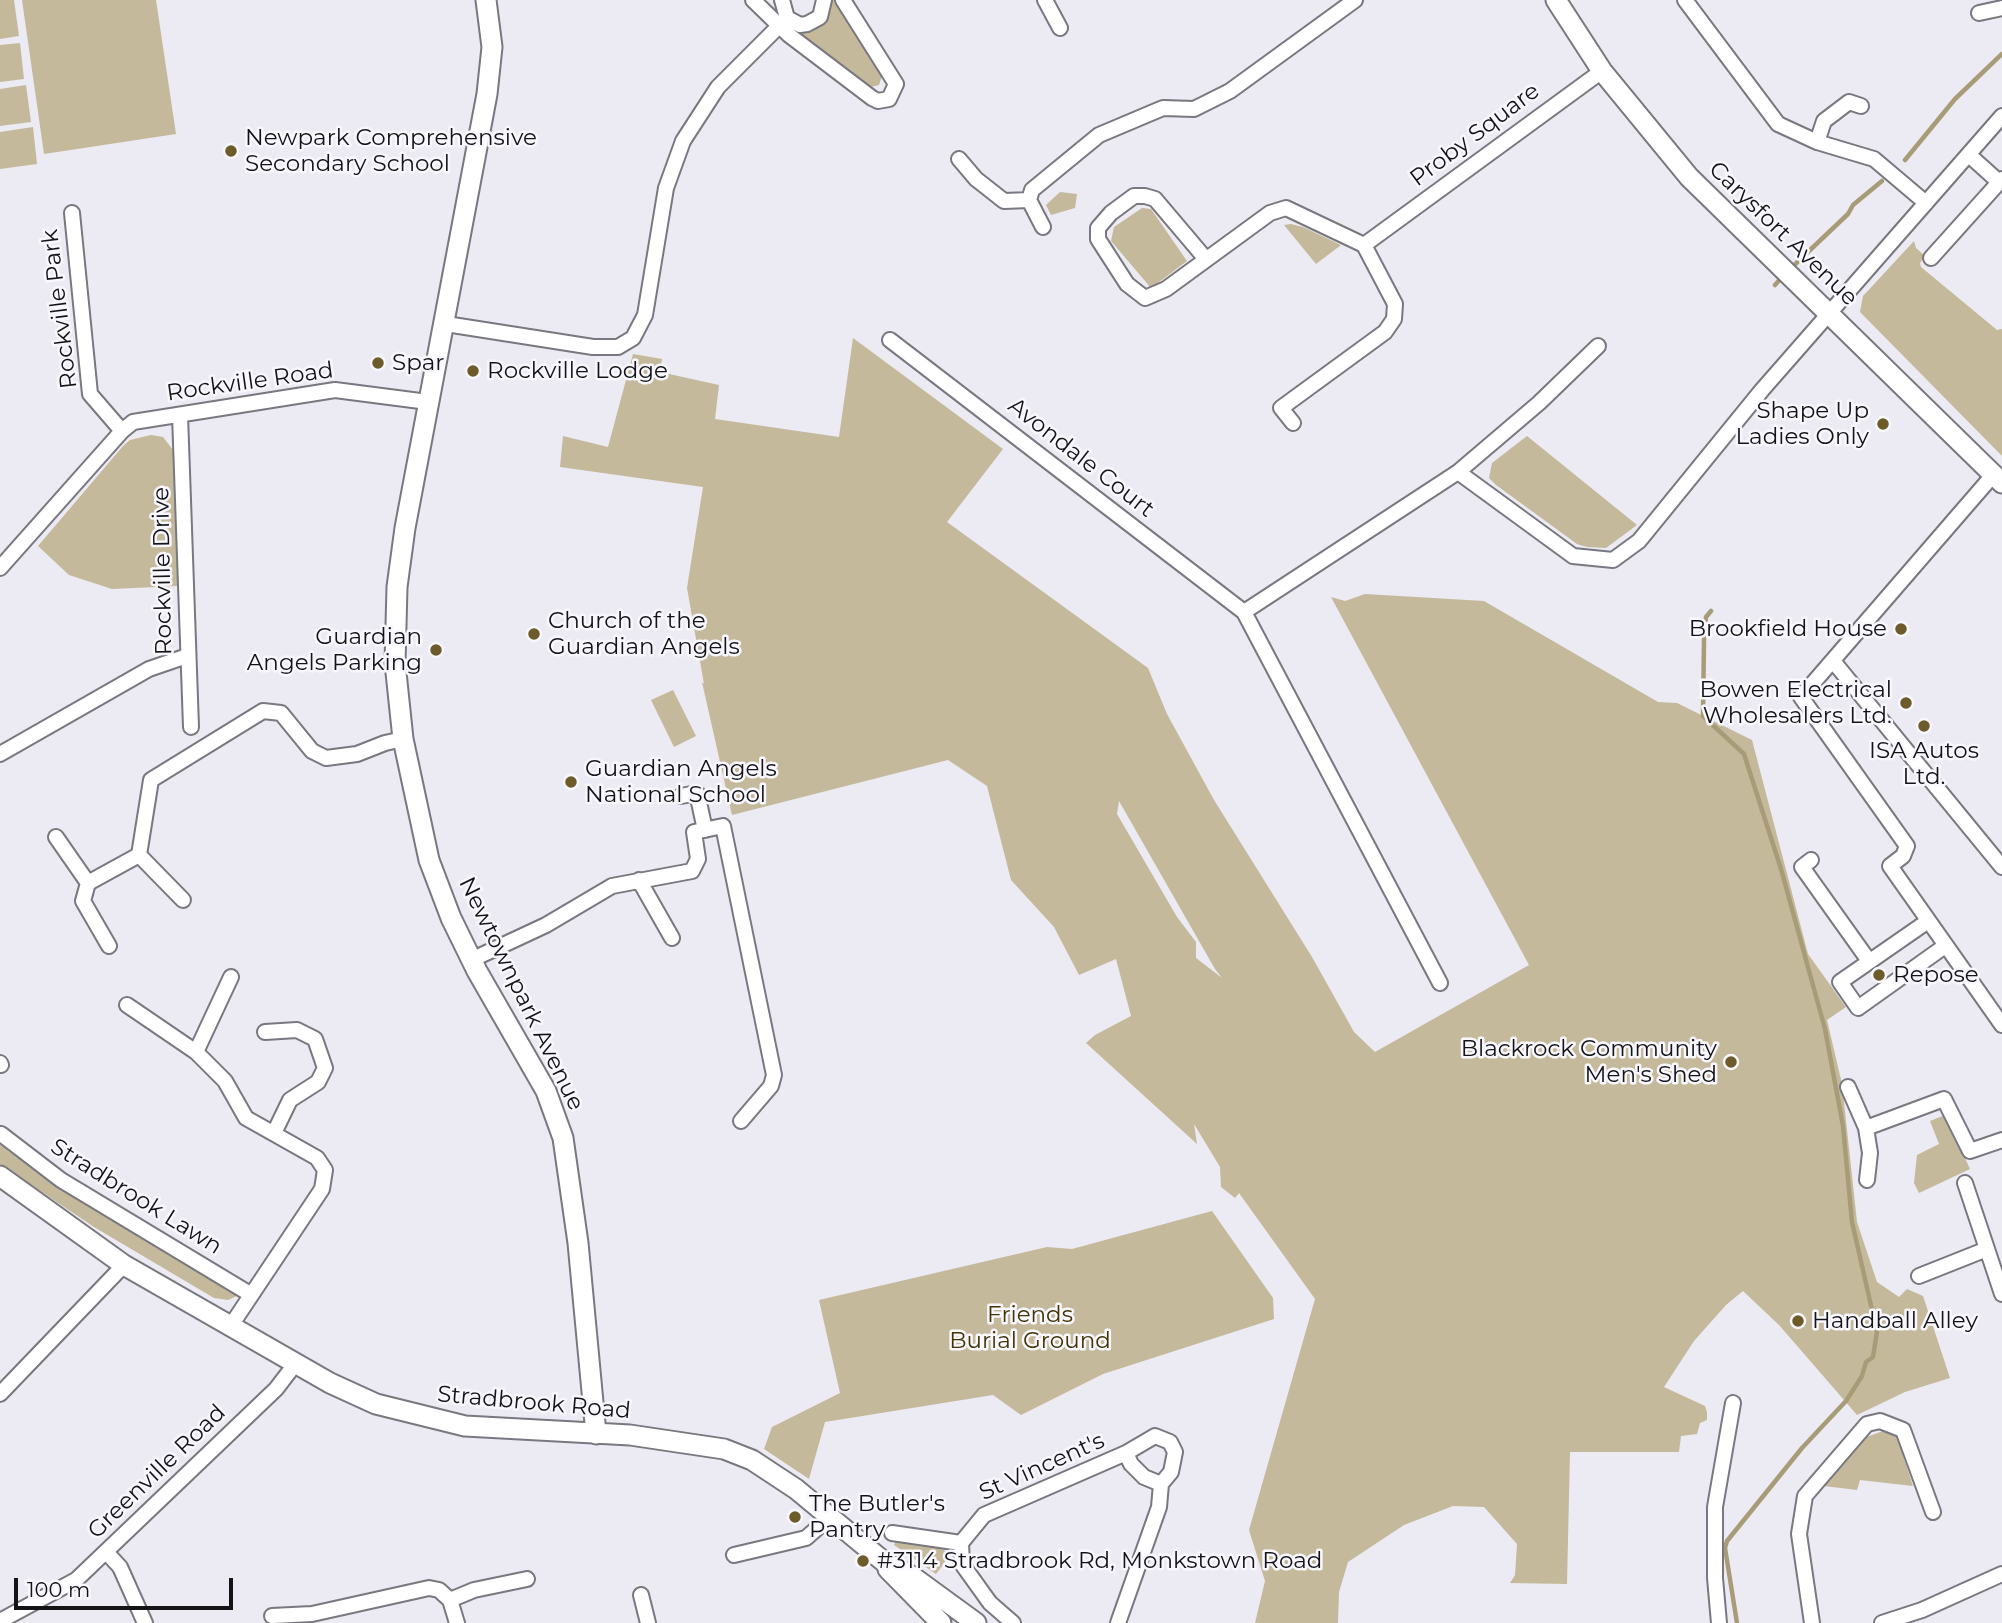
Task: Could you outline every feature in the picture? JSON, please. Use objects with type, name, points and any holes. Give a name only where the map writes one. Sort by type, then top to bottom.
[{"type":"main road","name":"Newtownpark Avenue","points":[[486,0],[492,47],[487,94],[446,324],[428,402],[397,587],[395,663],[403,739],[429,860],[451,918],[471,960],[546,1091],[563,1138],[578,1243],[596,1434]]},
{"type":"main road","name":"Carysfort Avenue","points":[[1556,0],[1602,71],[1689,177],[1998,478]]},
{"type":"main road","name":"Stradbrook Road","points":[[0,1176],[124,1265],[346,1391],[431,1419],[464,1426],[652,1438],[724,1449],[771,1471],[883,1561],[913,1577],[976,1623]]},
{"type":"main road","name":"Stradbrook Road","points":[[883,1561],[892,1576],[941,1623]]},
{"type":"street","points":[[753,0],[783,21],[872,97],[878,101],[889,99],[896,84],[843,0]]},
{"type":"street","points":[[446,324],[593,347],[618,347],[634,338],[645,315],[666,188],[683,141],[718,88],[783,21],[782,0]]},
{"type":"street","points":[[783,21],[800,25],[814,22],[824,10],[824,0]]},
{"type":"street","points":[[1045,0],[1060,28]]},
{"type":"street","points":[[1043,227],[1029,200],[1032,190],[1099,135],[1163,108],[1194,109],[1230,91],[1355,0]]},
{"type":"street","points":[[1685,0],[1778,124],[1817,142],[1874,159],[1926,203]]},
{"type":"street","points":[[1979,13],[2002,8]]},
{"type":"street","name":"Proby Square","points":[[1363,245],[1602,71]]},
{"type":"street","points":[[1817,142],[1824,121],[1849,102],[1861,106]]},
{"type":"street","points":[[1458,472],[1573,556],[1613,560],[1639,541],[1828,312],[2002,116]]},
{"type":"street","points":[[1931,258],[2001,180],[1969,155]]},
{"type":"street","points":[[959,159],[976,179],[1004,201],[1029,200]]},
{"type":"street","points":[[1205,258],[1155,199],[1145,196],[1134,196],[1111,213],[1098,228],[1098,239],[1127,284],[1145,298],[1166,289],[1270,213],[1286,208],[1363,245],[1395,304],[1394,318],[1385,332],[1281,408],[1293,423]]},
{"type":"street","name":"Rockville Park","points":[[72,213],[90,394],[122,431]]},
{"type":"street","name":"Avondale Court","points":[[890,340],[1244,612],[1440,983]]},
{"type":"street","points":[[1244,612],[1296,575],[1458,472],[1539,403],[1598,346]]},
{"type":"street","name":"Rockville Road","points":[[122,431],[133,422],[335,390],[428,402]]},
{"type":"street","name":"Rockville Drive","points":[[180,415],[191,727]]},
{"type":"street","points":[[0,568],[122,431]]},
{"type":"street","points":[[1998,478],[1801,697],[1907,846],[1903,856],[1890,866],[2002,1026]]},
{"type":"street","points":[[0,754],[149,669],[187,656]]},
{"type":"street","points":[[1833,661],[2002,867]]},
{"type":"street","points":[[139,855],[151,780],[262,711],[281,713],[312,751],[326,758],[357,754],[403,739]]},
{"type":"street","points":[[681,796],[697,793],[705,830]]},
{"type":"street","points":[[471,960],[546,925],[612,886],[692,871],[698,859],[694,832],[723,826],[774,1075],[771,1086],[741,1121]]},
{"type":"street","points":[[56,837],[88,883]]},
{"type":"street","points":[[108,946],[83,901],[88,883],[139,855]]},
{"type":"street","points":[[139,855],[183,900]]},
{"type":"street","points":[[1811,860],[1802,867],[1868,961]]},
{"type":"street","points":[[639,880],[672,937]]},
{"type":"street","points":[[1928,921],[1840,982],[1858,1008],[1945,946]]},
{"type":"street","points":[[196,1052],[231,977]]},
{"type":"street","points":[[127,1005],[196,1052],[225,1080],[234,1101],[246,1118],[317,1157],[325,1170],[322,1189],[232,1324]]},
{"type":"street","points":[[265,1032],[297,1030],[315,1039],[325,1068],[318,1082],[290,1100],[274,1133]]},
{"type":"street","points":[[1848,1087],[1866,1128],[1870,1153],[1867,1180]]},
{"type":"street","points":[[1866,1128],[1944,1100],[1970,1151],[2002,1140]]},
{"type":"street","name":"Stradbrook Lawn","points":[[1,1134],[61,1180],[250,1294]]},
{"type":"street","points":[[1965,1183],[2002,1294]]},
{"type":"street","points":[[1919,1276],[1987,1249]]},
{"type":"street","points":[[0,1394],[124,1265]]},
{"type":"street","name":"Greenville Road","points":[[0,1620],[76,1580],[276,1389],[296,1363]]},
{"type":"street","points":[[1719,1623],[1715,1578],[1716,1507],[1733,1403]]},
{"type":"street","points":[[1812,1623],[1800,1534],[1805,1496],[1854,1435],[1867,1424],[1880,1421],[1903,1430],[1933,1512]]},
{"type":"street","points":[[1118,1623],[1158,1507],[1161,1484],[1171,1472],[1175,1452],[1170,1442],[1156,1436],[1126,1453]]},
{"type":"street","name":"St Vincent's","points":[[961,1543],[984,1515],[1126,1453],[1131,1464],[1144,1477],[1161,1484]]},
{"type":"street","points":[[734,1555],[806,1538],[830,1517]]},
{"type":"street","points":[[892,1533],[961,1543],[962,1564],[971,1580],[990,1604],[1013,1623]]},
{"type":"street","points":[[107,1553],[120,1567],[145,1623]]},
{"type":"street","points":[[1882,1623],[1922,1610],[2002,1574]]},
{"type":"street","points":[[450,1600],[474,1590],[527,1579]]},
{"type":"street","points":[[272,1616],[312,1614],[429,1588],[439,1590],[450,1600],[457,1623]]},
{"type":"street","points":[[641,1595],[648,1623]]},
{"type":"green space","points":[[0,0],[14,0],[19,36],[0,39]]},
{"type":"green space","points":[[22,0],[156,0],[176,134],[44,154]]},
{"type":"green space","points":[[830,0],[834,0],[882,76],[879,85],[871,87],[793,29]]},
{"type":"green space","points":[[20,43],[24,79],[0,82],[0,45]]},
{"type":"green space","points":[[26,85],[31,122],[0,126],[0,89]]},
{"type":"green space","points":[[33,127],[37,164],[0,169],[0,132]]},
{"type":"green space","points":[[1060,192],[1077,194],[1075,208],[1051,215],[1046,205]]},
{"type":"green space","points":[[1142,208],[1151,209],[1187,261],[1151,288],[1111,241],[1114,227]]},
{"type":"green space","points":[[1291,224],[1341,245],[1316,264],[1284,225]]},
{"type":"green space","points":[[1914,241],[1916,248],[1925,256],[1920,263],[1921,267],[1997,330],[2002,329],[2002,456],[1860,312],[1863,296]]},
{"type":"green space","points":[[853,338],[1003,449],[947,522],[1148,668],[1167,714],[1214,800],[1312,957],[1354,1032],[1375,1052],[1529,965],[1331,597],[1345,601],[1365,594],[1484,601],[1658,702],[1677,703],[1752,740],[1808,954],[1846,1007],[1827,1020],[1842,1084],[1857,1222],[1877,1282],[1899,1297],[1907,1289],[1923,1296],[1950,1378],[1905,1392],[1857,1415],[1779,1325],[1743,1291],[1726,1305],[1694,1341],[1664,1387],[1705,1406],[1707,1412],[1707,1420],[1700,1423],[1697,1434],[1681,1436],[1679,1452],[1570,1452],[1567,1584],[1510,1583],[1515,1575],[1517,1544],[1484,1507],[1453,1506],[1404,1525],[1348,1562],[1339,1592],[1338,1623],[1255,1623],[1265,1581],[1249,1530],[1315,1299],[1239,1193],[1235,1198],[1221,1187],[1220,1167],[1194,1124],[1197,1144],[1086,1043],[1095,1035],[1131,1016],[1116,959],[1079,975],[1054,927],[1011,880],[987,786],[948,760],[732,815],[702,682],[704,684],[687,588],[703,487],[560,467],[563,436],[608,447],[633,354],[662,359],[660,372],[719,385],[715,419],[839,437]],"holes":[[[1119,801],[1222,978],[1196,958],[1196,942],[1177,917],[1117,814]]]},
{"type":"green space","points":[[151,435],[163,437],[173,450],[178,586],[112,589],[69,575],[38,546],[123,446],[130,440]]},
{"type":"green space","points":[[1527,436],[1637,525],[1606,548],[1587,547],[1577,544],[1496,485],[1489,478],[1492,463]]},
{"type":"green space","points":[[673,690],[696,736],[674,747],[651,700]]},
{"type":"green space","points":[[1945,1115],[1970,1169],[1919,1193],[1914,1183],[1917,1155],[1939,1144],[1930,1121]]},
{"type":"green space","points":[[0,1144],[61,1187],[239,1295],[228,1300],[214,1298],[94,1227],[0,1164]]},
{"type":"green space","name":"Friends Burial Ground","points":[[1212,1211],[1273,1298],[1274,1319],[1103,1374],[1021,1415],[993,1395],[825,1422],[809,1479],[764,1449],[772,1427],[840,1393],[819,1300],[1047,1247],[1072,1249]]},
{"type":"green space","points":[[1883,1431],[1897,1437],[1913,1486],[1860,1480],[1857,1490],[1824,1486],[1864,1438]]},
{"type":"green space","points":[[896,1541],[941,1548],[951,1555],[936,1574],[894,1545]]},
{"type":"waterway","points":[[1905,160],[1955,99],[2002,54]]},
{"type":"waterway","points":[[1789,270],[1848,214],[1853,205],[1882,181]]},
{"type":"waterway","points":[[1775,285],[1783,276]]},
{"type":"waterway","points":[[1711,611],[1706,617],[1704,640],[1703,716],[1744,754],[1781,869],[1825,1029],[1843,1126],[1852,1222],[1877,1332],[1873,1357],[1866,1362],[1862,1376],[1846,1401],[1802,1448],[1727,1541],[1725,1548],[1737,1623]]},
{"type":"place","name":"Newpark Comprehensive Secondary School","points":[[231,151]]},
{"type":"place","name":"Spar","points":[[378,363]]},
{"type":"place","name":"Rockville Lodge","points":[[473,371]]},
{"type":"place","name":"Shape Up Ladies Only","points":[[1883,424]]},
{"type":"place","name":"Brookfield House","points":[[1901,629]]},
{"type":"place","name":"Church of the Guardian Angels","points":[[534,634]]},
{"type":"place","name":"Guardian Angels Parking","points":[[436,650]]},
{"type":"place","name":"Bowen Electrical Wholesalers Ltd.","points":[[1906,703]]},
{"type":"place","name":"ISA Autos Ltd.","points":[[1924,726]]},
{"type":"place","name":"Guardian Angels National School","points":[[571,782]]},
{"type":"place","name":"Repose","points":[[1879,975]]},
{"type":"place","name":"Blackrock Community Men's Shed","points":[[1731,1062]]},
{"type":"place","name":"Handball Alley","points":[[1798,1321]]},
{"type":"place","name":"The Butler's Pantry","points":[[795,1517]]},
{"type":"place","name":"#3114 Stradbrook Rd, Monkstown Road","points":[[863,1561]]}]
